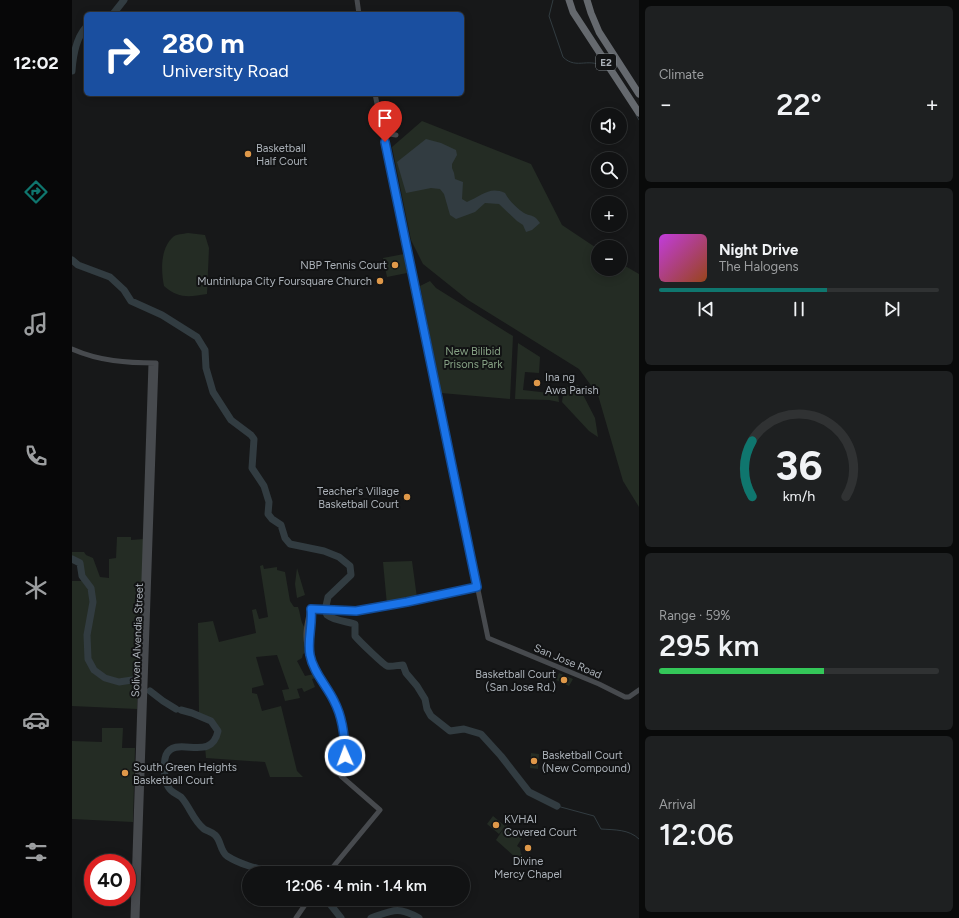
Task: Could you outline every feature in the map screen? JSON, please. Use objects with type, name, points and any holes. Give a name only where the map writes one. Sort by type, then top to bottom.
[{"type":"highway","points":[[568,0],[573,12]]},
{"type":"highway","points":[[572,0],[573,12]]},
{"type":"highway","points":[[582,0],[593,28],[602,43],[633,84]]},
{"type":"highway","points":[[587,0],[590,14],[599,32],[639,94]]},
{"type":"highway","name":"E2","points":[[573,12],[639,113]]},
{"type":"street","points":[[357,0],[359,12]]},
{"type":"street","points":[[334,866],[380,810],[341,776],[345,756],[343,726],[334,701],[314,665],[306,640],[310,609],[322,608],[356,611],[477,587],[375,96]]},
{"type":"street","points":[[382,128],[390,134],[396,135]]},
{"type":"street","points":[[72,349],[88,356],[103,360],[153,362]]},
{"type":"street","name":"Soliven Alvendia Street","points":[[132,918],[153,362]]},
{"type":"street","name":"Soliven Alvendia Street","points":[[137,918],[153,362]]},
{"type":"street","name":"San Jose Road","points":[[477,587],[488,638],[599,684],[625,697],[629,697],[639,690]]},
{"type":"street","points":[[296,918],[304,906]]},
{"type":"green space","points":[[422,121],[531,164],[562,225],[591,244],[591,276],[627,276],[627,267],[639,274],[639,507],[623,481],[598,395],[579,369],[468,300],[423,264],[411,240],[392,147]]},
{"type":"green space","points":[[188,233],[205,235],[209,248],[207,294],[184,296],[169,290],[164,286],[162,260],[166,248],[174,236]]},
{"type":"green space","name":"NBP Tennis Court","points":[[404,254],[407,273],[387,277],[383,258]]},
{"type":"green space","name":"New Bilibid Prisons Park","points":[[430,281],[436,288],[513,336],[510,399],[441,393],[420,286]]},
{"type":"green space","points":[[518,343],[540,357],[539,373],[525,372],[523,390],[558,394],[559,402],[549,400],[515,399]]},
{"type":"green space","points":[[578,385],[595,418],[598,437],[589,431],[562,402],[564,388]]},
{"type":"green space","points":[[117,537],[131,537],[131,540],[144,539],[137,709],[72,706],[72,581],[81,581],[80,563],[72,559],[72,552],[84,552],[86,555],[93,558],[100,577],[109,578],[109,559],[116,558]]},
{"type":"green space","points":[[412,561],[417,598],[387,605],[383,562]]},
{"type":"green space","points":[[263,565],[264,569],[277,567],[277,570],[285,572],[290,601],[294,607],[298,607],[301,620],[305,628],[305,653],[303,654],[302,658],[297,661],[305,676],[314,674],[315,678],[312,679],[315,687],[304,692],[302,688],[297,689],[300,698],[285,701],[282,690],[289,689],[277,655],[256,657],[264,685],[252,688],[252,693],[257,694],[262,711],[281,706],[297,771],[303,777],[270,777],[265,762],[206,758],[205,746],[214,741],[218,731],[211,721],[199,715],[198,623],[213,621],[219,642],[256,633],[252,610],[256,609],[259,619],[268,617],[260,566]]},
{"type":"green space","points":[[297,568],[305,595],[297,598],[295,584]]},
{"type":"green space","name":"Basketball Court (San Jose Rd.)","points":[[559,673],[573,679],[569,686],[556,680]]},
{"type":"green space","points":[[102,728],[123,728],[122,748],[135,748],[133,822],[72,819],[72,741],[102,742]]},
{"type":"green space","name":"Basketball Court (New Compound)","points":[[531,753],[539,754],[538,769],[530,768]]},
{"type":"green space","name":"KVHAI Covered Court","points":[[493,816],[505,826],[499,834],[487,824]]},
{"type":"green space","points":[[506,825],[522,838],[517,846],[520,848],[521,854],[529,860],[525,866],[496,840]]},
{"type":"shaded area","points":[[426,139],[441,143],[456,150],[457,155],[452,164],[452,168],[455,179],[463,182],[462,199],[467,202],[490,191],[499,191],[505,193],[511,202],[521,211],[534,217],[540,223],[532,230],[526,232],[523,225],[499,204],[485,203],[475,212],[456,219],[450,215],[444,194],[440,189],[431,188],[406,193],[397,162]]},
{"type":"waterway","points":[[115,12],[124,0]]},
{"type":"waterway","points":[[553,0],[549,16],[563,57],[573,63],[594,63],[606,69]]},
{"type":"waterway","points":[[72,71],[76,48],[84,30]]},
{"type":"waterway","points":[[636,115],[639,120]]},
{"type":"waterway","points":[[72,260],[78,265],[110,277],[124,290],[131,301],[162,315],[197,337],[205,350],[206,368],[213,392],[231,420],[254,439],[252,468],[264,486],[269,502],[268,514],[272,519],[281,525],[285,538],[290,544],[324,551],[339,557],[350,566],[351,575],[328,597],[326,606]]},
{"type":"waterway","points":[[72,559],[80,563],[82,576],[91,588],[93,602],[87,635],[88,659],[94,670],[105,678],[119,682],[132,680]]},
{"type":"waterway","points":[[325,611],[327,615],[333,619],[355,624],[355,636],[385,665],[403,665],[406,673],[417,686],[425,699],[427,709],[431,716],[450,731],[464,729],[481,734],[501,756],[529,792],[557,806]]},
{"type":"waterway","points":[[150,691],[176,709]]},
{"type":"waterway","points":[[181,710],[211,721],[218,731],[214,741],[208,746],[201,748],[177,747],[171,749],[166,755],[164,763],[164,772],[167,785],[173,792],[181,797],[200,825],[217,837],[223,851],[227,856],[250,866]]},
{"type":"waterway","points":[[557,806],[594,816],[601,829],[631,833],[639,839]]},
{"type":"waterway","points":[[332,906],[341,918]]},
{"type":"waterway","points":[[371,918],[395,910],[406,912],[419,918]]},
{"type":"place","name":"Basketball Half Court","points":[[248,154]]},
{"type":"place","name":"NBP Tennis Court","points":[[395,265]]},
{"type":"place","name":"Muntinlupa City Foursquare Church","points":[[380,281]]},
{"type":"place","name":"Ina ng Awa Parish","points":[[537,383]]},
{"type":"place","name":"Teacher's Village Basketball Court","points":[[407,497]]},
{"type":"place","name":"Basketball Court (San Jose Rd.)","points":[[564,680]]},
{"type":"place","name":"Basketball Court (New Compound)","points":[[534,761]]},
{"type":"place","name":"South Green Heights Basketball Court","points":[[125,773]]},
{"type":"place","name":"KVHAI Covered Court","points":[[496,825]]},
{"type":"place","name":"Divine Mercy Chapel","points":[[528,848]]},
{"type":"route","points":[[345,756],[344,733],[339,712],[311,660],[311,609],[320,608],[356,611],[477,587],[448,440],[385,142]]}]
